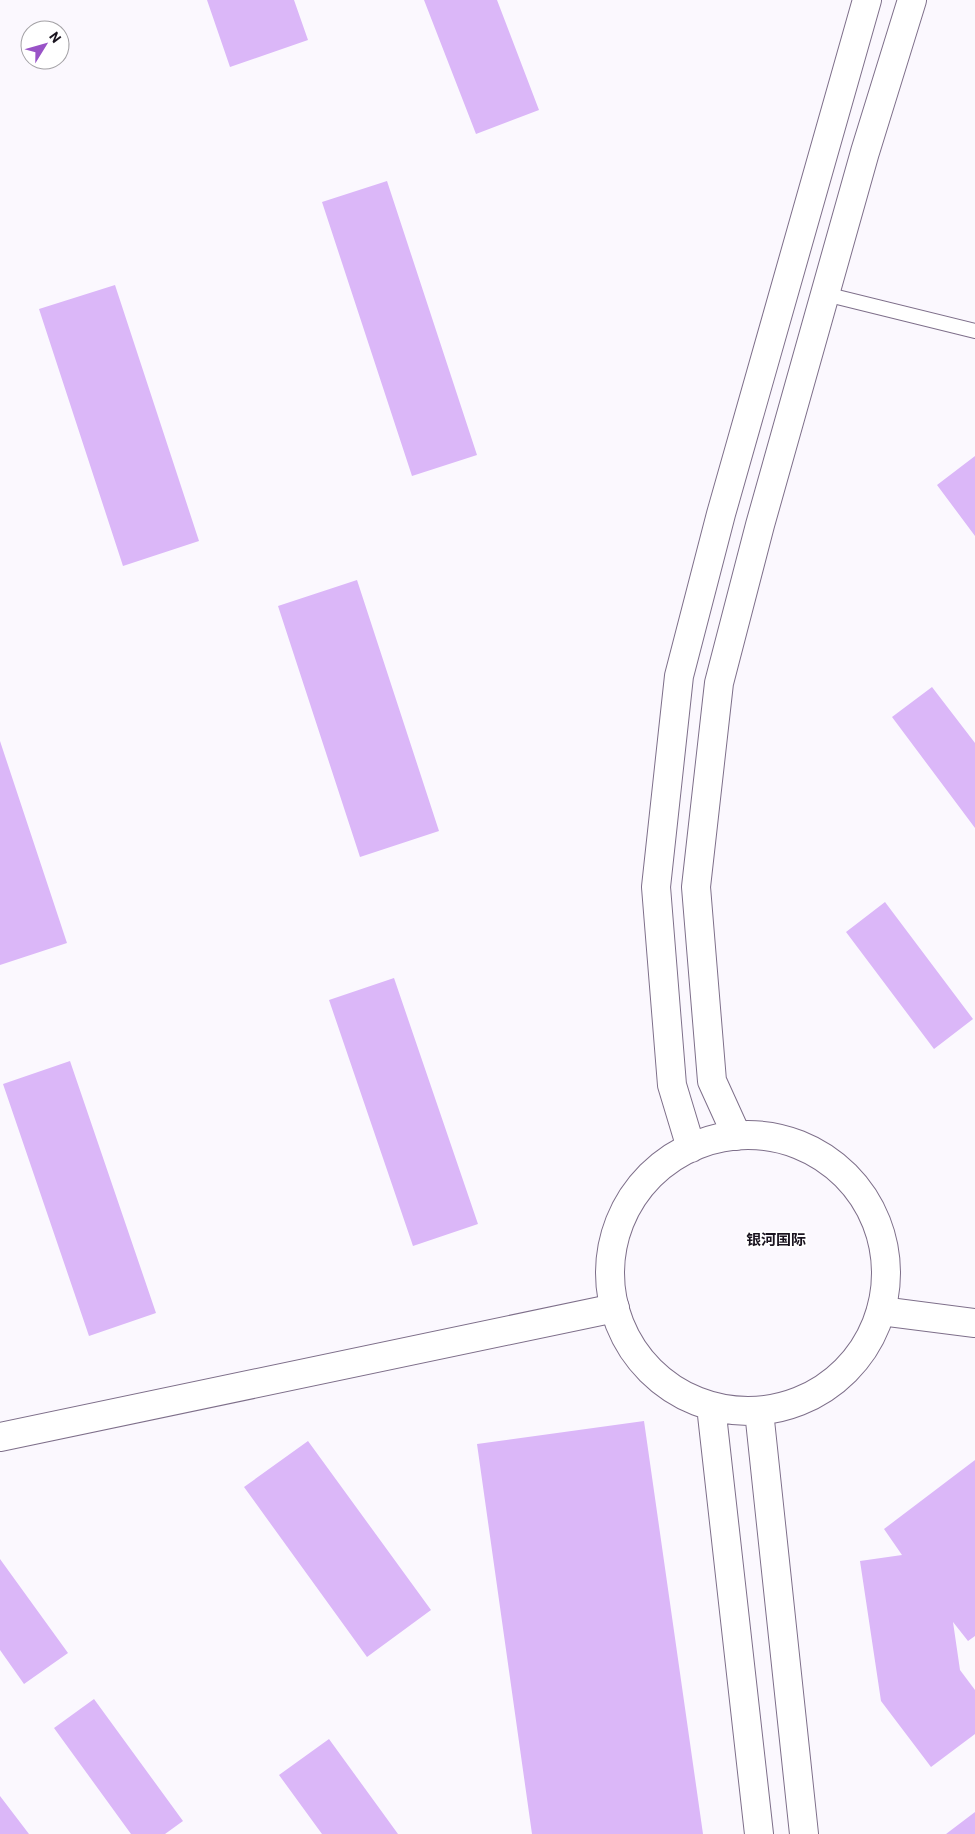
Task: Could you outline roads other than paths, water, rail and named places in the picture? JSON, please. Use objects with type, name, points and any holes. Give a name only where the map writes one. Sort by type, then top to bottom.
[{"type":"street","points":[[691,1148],[672,1085],[656,887],[679,676],[721,514],[867,0]]},
{"type":"street","points":[[737,1136],[712,1081],[696,887],[719,683],[760,525],[865,152],[912,0]]},
{"type":"street","points":[[737,1136],[761,1136],[792,1143],[828,1161],[846,1177],[862,1196],[873,1216],[882,1239],[886,1263],[886,1279],[881,1311],[872,1333],[860,1354],[845,1372],[826,1388],[805,1399],[783,1407],[759,1411],[735,1411],[711,1406],[689,1398],[668,1386],[650,1370],[634,1351],[622,1330],[610,1284],[610,1260],[615,1236],[623,1214],[635,1193],[651,1175],[670,1159],[691,1148],[713,1140],[737,1136]]},
{"type":"street","points":[[0,1437],[615,1308]]},
{"type":"street","points":[[881,1311],[975,1323]]},
{"type":"street","points":[[711,1406],[759,1834]]},
{"type":"street","points":[[759,1411],[804,1834]]},
{"type":"lane","points":[[825,294],[975,331]]},
{"type":"district","name":"银河国际","points":[[776,1240]]}]
